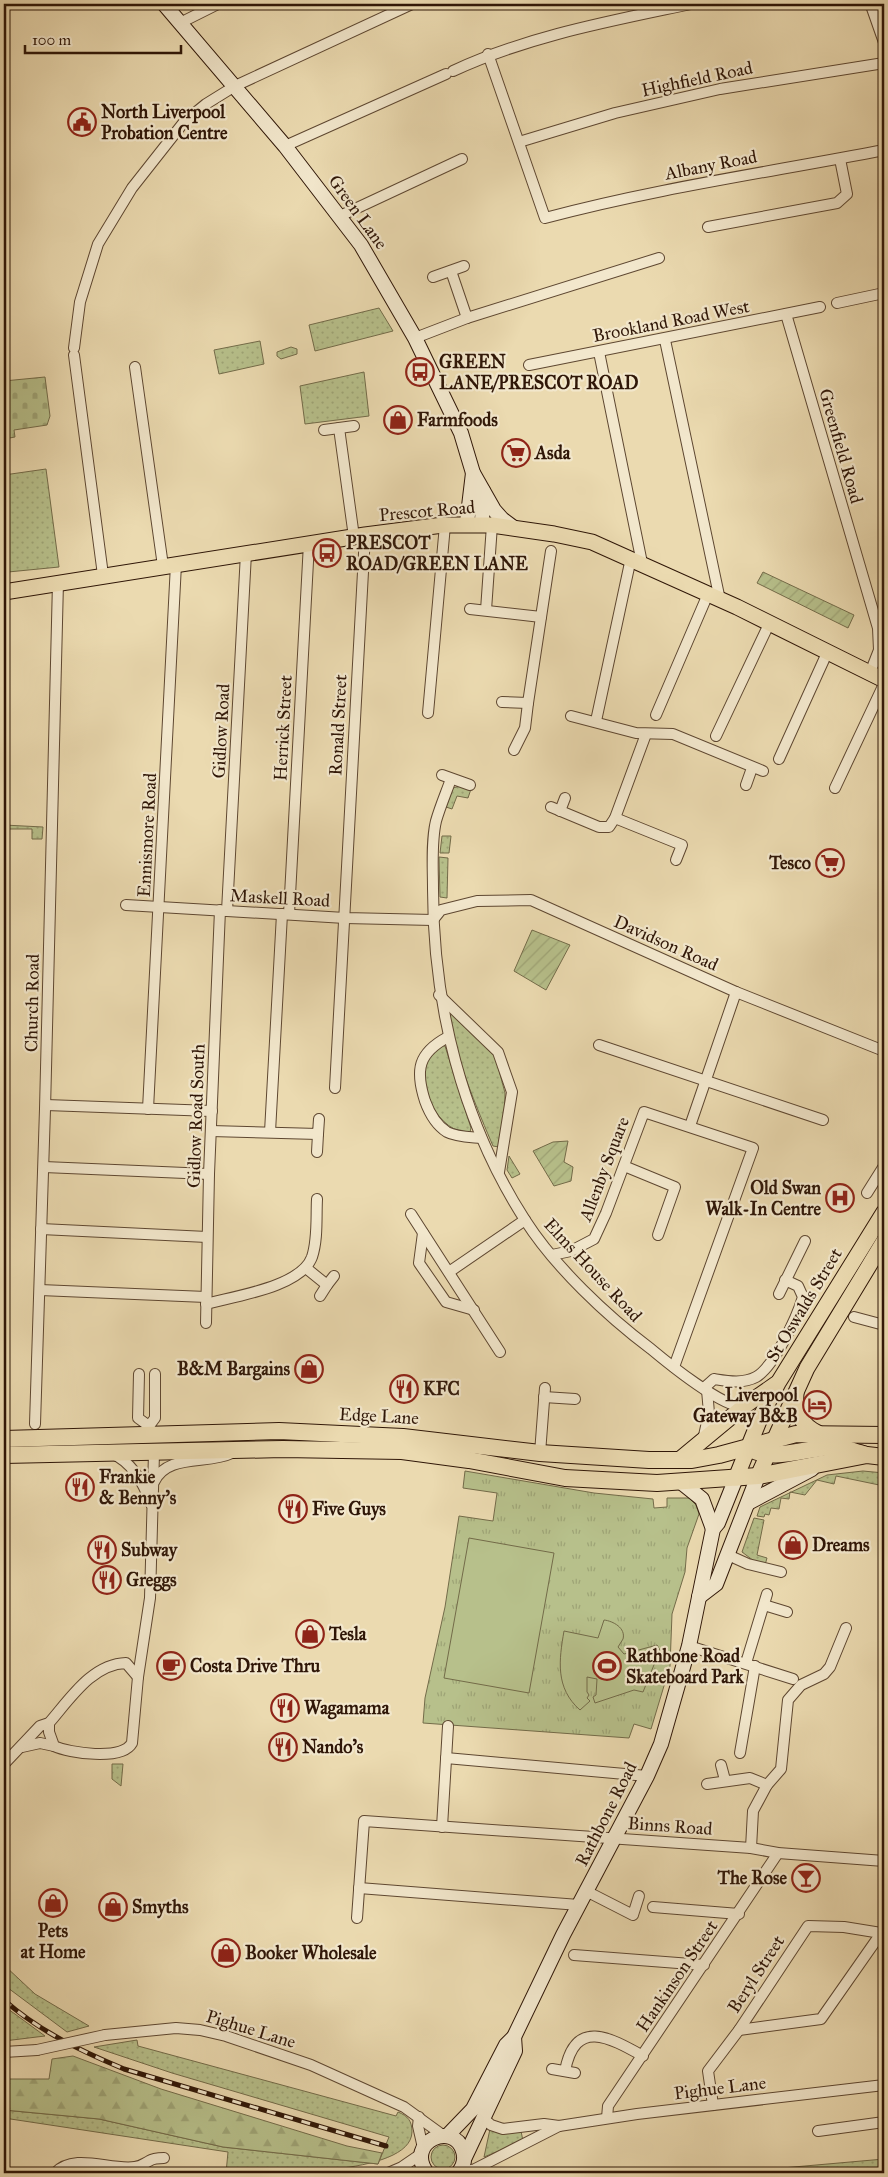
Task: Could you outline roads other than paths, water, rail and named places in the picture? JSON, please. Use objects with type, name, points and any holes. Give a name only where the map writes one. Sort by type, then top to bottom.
[{"type":"highway","name":"Edge Lane","points":[[4,1439],[150,1430],[278,1431],[430,1439],[540,1452],[649,1460],[679,1460],[770,1446]]},
{"type":"highway","points":[[150,1430],[154,1453]]},
{"type":"highway","points":[[770,1446],[818,1433],[884,1435]]},
{"type":"highway","points":[[355,1435],[402,1442],[402,1451]]},
{"type":"highway","points":[[770,1446],[837,1447],[867,1455],[884,1457]]},
{"type":"highway","name":"Edge Lane","points":[[4,1455],[238,1450],[402,1451],[469,1460],[565,1478],[624,1483],[682,1483],[758,1476],[867,1455]]},
{"type":"main road","name":"Green Lane","points":[[164,4],[285,146],[361,245],[415,338],[461,433],[473,473],[480,524]]},
{"type":"main road","name":"Green Lane","points":[[473,473],[498,515],[514,528]]},
{"type":"main road","points":[[480,524],[483,490]]},
{"type":"main road","name":"Prescot Road","points":[[4,592],[309,543],[445,525],[480,524],[592,542],[637,560],[884,680]]},
{"type":"main road","name":"St Oswalds Street","points":[[736,1478],[761,1416],[778,1383],[884,1212]]},
{"type":"main road","name":"St Oswalds Street","points":[[758,1476],[796,1392],[827,1335],[884,1241]]},
{"type":"main road","points":[[812,1326],[827,1335]]},
{"type":"main road","points":[[679,1460],[743,1407],[778,1383]]},
{"type":"main road","points":[[796,1392],[796,1407],[799,1416],[808,1428],[818,1433]]},
{"type":"main road","points":[[748,1503],[824,1463]]},
{"type":"main road","points":[[699,1597],[716,1584],[758,1476]]},
{"type":"main road","name":"Rathbone Road","points":[[422,2151],[432,2139],[445,2136],[473,2109],[506,2045],[514,2037],[586,1891],[647,1776],[668,1725],[689,1646],[713,1529],[718,1523],[736,1478]]},
{"type":"main road","points":[[682,1483],[702,1499],[713,1529]]},
{"type":"main road","name":"Rathbone Road","points":[[458,2173],[472,2145],[482,2117],[515,2051],[514,2037]]},
{"type":"main road","points":[[445,2136],[459,2143],[465,2157]]},
{"type":"main road","points":[[422,2151],[421,2161],[427,2173]]},
{"type":"street","points":[[180,23],[218,4]]},
{"type":"street","points":[[103,575],[74,352],[80,302],[98,244],[132,188],[184,122],[206,104],[235,86],[412,4]]},
{"type":"street","points":[[285,146],[450,73],[488,54],[573,30],[691,4]]},
{"type":"street","points":[[871,4],[880,19],[884,41]]},
{"type":"street","points":[[488,54],[519,142]]},
{"type":"street","name":"Highfield Road","points":[[519,142],[615,113],[720,89],[884,63]]},
{"type":"street","name":"Albany Road","points":[[519,142],[545,218],[607,202],[730,177],[884,150]]},
{"type":"street","points":[[708,227],[838,203],[848,194],[840,159]]},
{"type":"street","points":[[340,216],[462,160]]},
{"type":"street","points":[[415,338],[467,318],[659,258]]},
{"type":"street","points":[[433,277],[464,266]]},
{"type":"street","points":[[451,271],[467,318]]},
{"type":"street","points":[[838,303],[884,293]]},
{"type":"street","name":"Brookland Road West","points":[[529,366],[665,340],[820,307]]},
{"type":"street","name":"Greenfield Road","points":[[786,314],[878,628],[879,650],[870,673]]},
{"type":"street","points":[[656,715],[714,597],[665,340]]},
{"type":"street","points":[[596,721],[637,560],[599,352]]},
{"type":"street","name":"Ennismore Road","points":[[135,367],[170,564],[159,907],[148,1109]]},
{"type":"street","points":[[324,430],[354,426]]},
{"type":"street","name":"Ronald Street","points":[[335,1088],[345,918],[360,536],[339,428]]},
{"type":"street","points":[[480,524],[486,610]]},
{"type":"street","points":[[428,713],[445,525]]},
{"type":"street","name":"Herrick Street","points":[[270,1132],[286,914],[309,543]]},
{"type":"street","points":[[514,750],[524,728],[551,551]]},
{"type":"street","name":"Gidlow Road","points":[[224,911],[246,553]]},
{"type":"street","name":"Church Road","points":[[35,1424],[46,1105],[58,582]]},
{"type":"street","points":[[470,609],[541,618]]},
{"type":"street","points":[[716,736],[769,624]]},
{"type":"street","points":[[779,759],[827,653]]},
{"type":"street","points":[[835,788],[884,684]]},
{"type":"street","points":[[502,702],[528,703]]},
{"type":"street","points":[[571,716],[646,734],[660,732],[673,734],[763,771]]},
{"type":"street","points":[[565,798],[555,809],[599,827],[609,827],[616,818],[646,734]]},
{"type":"street","points":[[746,786],[752,768]]},
{"type":"street","name":"Elms House Road","points":[[470,785],[447,777],[436,823],[433,920],[439,995],[448,1037],[481,1138],[525,1220],[552,1255],[617,1323],[706,1389],[731,1405],[743,1407]]},
{"type":"street","points":[[616,818],[682,845],[676,860]]},
{"type":"street","name":"Davidson Road","points":[[433,920],[441,910],[478,901],[531,900],[736,992],[884,1051]]},
{"type":"street","name":"Maskell Road","points":[[126,906],[345,918],[433,920]]},
{"type":"street","name":"Gidlow Road South","points":[[206,1323],[209,1174],[224,911]]},
{"type":"street","points":[[690,1126],[736,992]]},
{"type":"street","points":[[439,995],[498,1052],[504,1068],[512,1092],[499,1172]]},
{"type":"street","points":[[448,1037],[434,1044],[423,1058],[418,1080],[430,1114],[447,1132],[481,1138]]},
{"type":"street","points":[[599,1044],[823,1120]]},
{"type":"street","points":[[46,1105],[212,1112]]},
{"type":"street","name":"Allenby Square","points":[[552,1255],[571,1251],[594,1239],[606,1213],[644,1112],[753,1148],[674,1367]]},
{"type":"street","points":[[317,1152],[319,1119]]},
{"type":"street","points":[[211,1131],[318,1134]]},
{"type":"street","points":[[624,1166],[675,1187],[658,1235]]},
{"type":"street","points":[[867,1193],[884,1166]]},
{"type":"street","points":[[44,1167],[209,1174]]},
{"type":"street","points":[[40,1290],[206,1301],[290,1281],[306,1268],[312,1257],[315,1242],[317,1199]]},
{"type":"street","points":[[411,1214],[500,1352]]},
{"type":"street","points":[[449,1272],[525,1220]]},
{"type":"street","points":[[41,1229],[208,1237]]},
{"type":"street","points":[[423,1233],[419,1262],[446,1302],[474,1310]]},
{"type":"street","points":[[779,1294],[805,1241]]},
{"type":"street","points":[[306,1268],[326,1285]]},
{"type":"street","points":[[320,1296],[334,1276]]},
{"type":"street","points":[[702,1441],[710,1413],[706,1389],[714,1379],[736,1382],[755,1378],[768,1369],[800,1308],[803,1297],[798,1286],[785,1280]]},
{"type":"street","points":[[854,1317],[884,1325]]},
{"type":"street","points":[[140,1374],[138,1418],[150,1430],[155,1418],[154,1374]]},
{"type":"street","points":[[540,1452],[544,1392],[575,1398]]},
{"type":"street","points":[[154,1484],[157,1476],[180,1462],[220,1459],[238,1450]]},
{"type":"street","points":[[22,1748],[40,1743],[73,1752],[111,1754],[126,1750],[130,1746],[134,1733],[138,1678],[150,1598],[154,1453]]},
{"type":"street","points":[[113,1454],[124,1459],[136,1472],[148,1494],[153,1510]]},
{"type":"street","points":[[728,1555],[748,1564],[781,1572]]},
{"type":"street","points":[[740,1754],[751,1664],[767,1594]]},
{"type":"street","points":[[764,1606],[787,1612]]},
{"type":"street","points":[[751,1848],[754,1811],[767,1785],[781,1769],[788,1700],[801,1685],[824,1674],[830,1667],[846,1628]]},
{"type":"street","points":[[689,1646],[751,1664],[793,1679]]},
{"type":"street","points":[[4,1764],[22,1748],[40,1726],[49,1723],[95,1672],[112,1663],[126,1663],[138,1678]]},
{"type":"street","points":[[49,1723],[48,1732],[54,1746]]},
{"type":"street","points":[[442,1827],[448,1726]]},
{"type":"street","points":[[446,1758],[647,1776]]},
{"type":"street","points":[[721,1765],[725,1780]]},
{"type":"street","points":[[707,1784],[750,1778],[767,1785]]},
{"type":"street","name":"Binns Road","points":[[359,1888],[364,1821],[751,1848],[778,1853],[884,1861]]},
{"type":"street","name":"Hankinson Street","points":[[607,2118],[608,2106],[739,1914],[778,1853]]},
{"type":"street","points":[[358,1918],[359,1888],[579,1905]]},
{"type":"street","points":[[586,1891],[633,1915],[639,1896]]},
{"type":"street","points":[[653,1906],[739,1914]]},
{"type":"street","name":"Beryl Street","points":[[713,2105],[708,2071],[739,2030],[808,1926],[882,1931]]},
{"type":"street","points":[[739,2030],[821,2019],[882,1931]]},
{"type":"street","points":[[574,1954],[704,1965]]},
{"type":"street","name":"Pighue Lane","points":[[4,2052],[37,2050],[105,2035],[176,2028],[226,2036],[311,2065],[404,2107],[445,2136]]},
{"type":"street","points":[[552,2069],[570,2072],[569,2051],[574,2045],[591,2037],[606,2037],[643,2056]]},
{"type":"street","name":"Pighue Lane","points":[[482,2117],[491,2125],[500,2129],[544,2124],[559,2126],[607,2118],[884,2085]]},
{"type":"street","points":[[388,2173],[402,2167],[422,2151],[418,2126],[419,2117]]},
{"type":"street","points":[[818,2131],[884,2122]]},
{"type":"street","name":"Pighue Lane","points":[[458,2173],[475,2169],[559,2126]]},
{"type":"street","points":[[55,2173],[74,2162],[133,2168],[145,2166],[149,2161],[164,2158]]},
{"type":"railway","points":[[4,2000],[46,2031],[124,2069],[386,2146]]},
{"type":"place","name":"North Liverpool Probation Centre","points":[[82,122]]},
{"type":"place","name":"GREEN LANE/PRESCOT ROAD","points":[[420,372]]},
{"type":"place","name":"Farmfoods","points":[[398,420]]},
{"type":"place","name":"Asda","points":[[516,453]]},
{"type":"place","name":"PRESCOT ROAD/GREEN LANE","points":[[327,553]]},
{"type":"place","name":"Tesco","points":[[830,863]]},
{"type":"place","name":"Old Swan Walk-In Centre","points":[[840,1198]]},
{"type":"place","name":"B&M Bargains","points":[[309,1369]]},
{"type":"place","name":"KFC","points":[[404,1389]]},
{"type":"place","name":"Liverpool Gateway B&B","points":[[817,1405]]},
{"type":"place","name":"Frankie & Benny's","points":[[80,1487]]},
{"type":"place","name":"Five Guys","points":[[293,1509]]},
{"type":"place","name":"Dreams","points":[[793,1545]]},
{"type":"place","name":"Subway","points":[[102,1550]]},
{"type":"place","name":"Greggs","points":[[107,1580]]},
{"type":"place","name":"Tesla","points":[[310,1634]]},
{"type":"place","name":"Costa Drive Thru","points":[[171,1666]]},
{"type":"place","name":"Rathbone Road Skateboard Park","points":[[607,1666]]},
{"type":"place","name":"Wagamama","points":[[285,1708]]},
{"type":"place","name":"Nando's","points":[[283,1747]]},
{"type":"place","name":"The Rose","points":[[806,1878]]},
{"type":"place","name":"Pets at Home","points":[[53,1903]]},
{"type":"place","name":"Smyths","points":[[113,1907]]},
{"type":"place","name":"Booker Wholesale","points":[[226,1953]]}]
